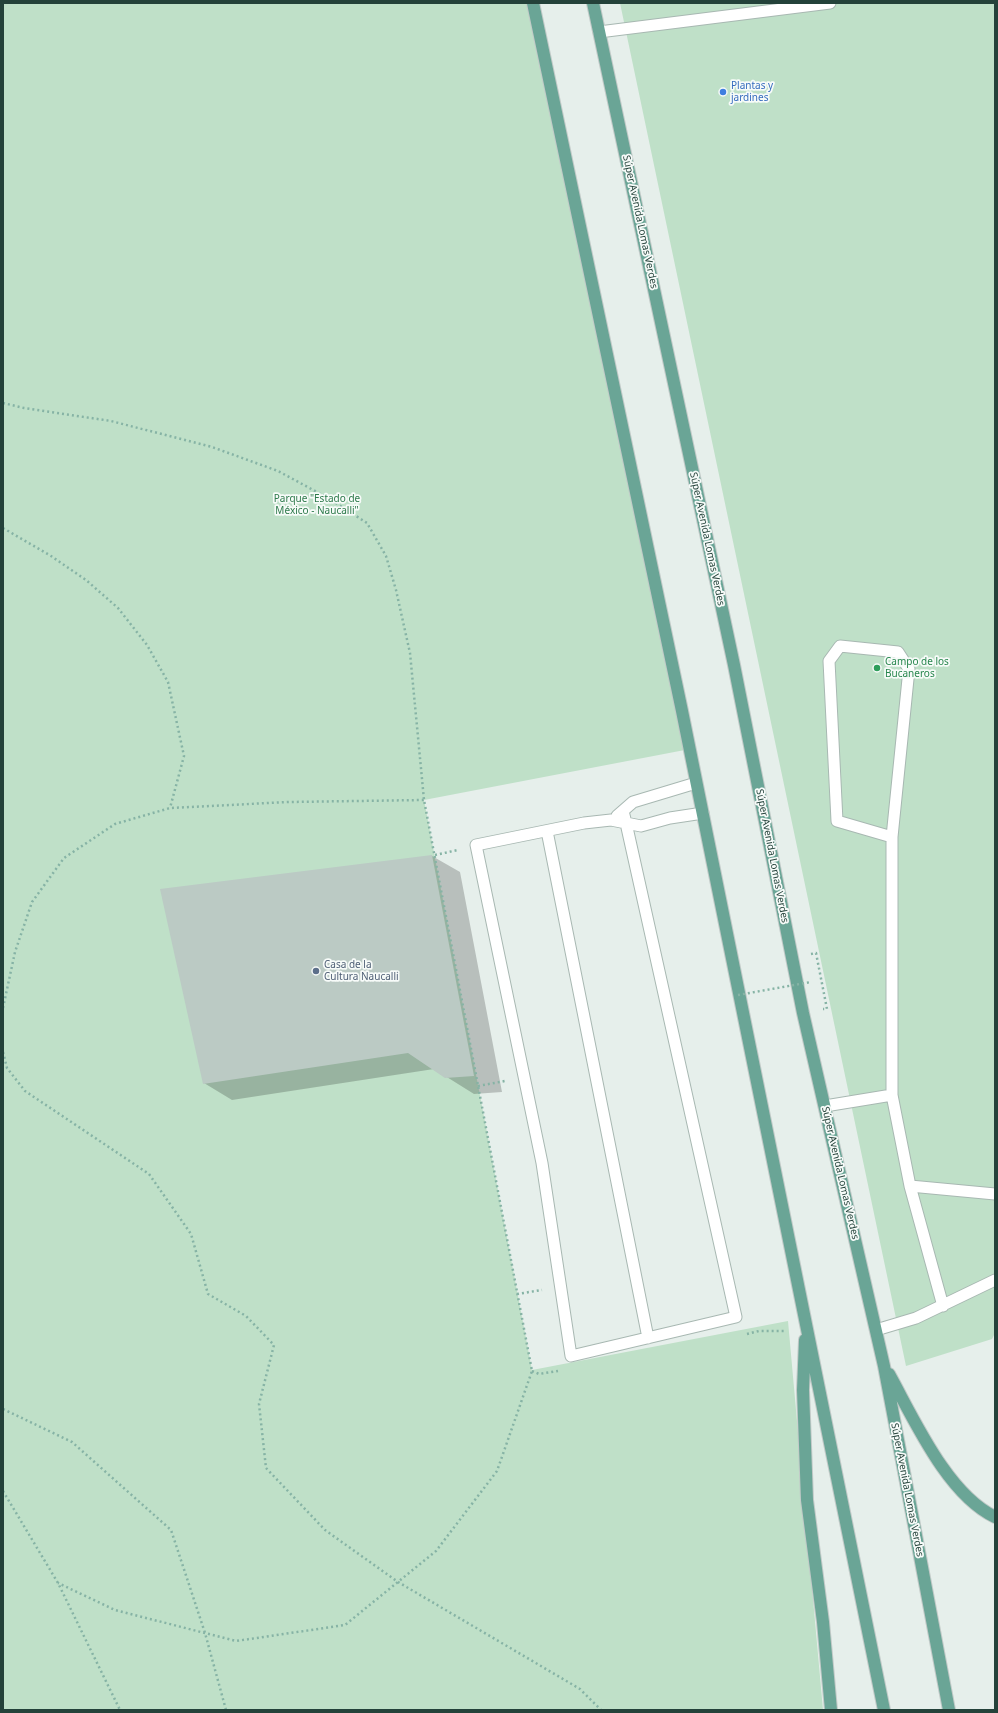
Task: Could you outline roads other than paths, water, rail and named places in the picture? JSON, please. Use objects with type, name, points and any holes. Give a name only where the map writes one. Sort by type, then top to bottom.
[{"type":"main road","points":[[533,3],[679,695],[884,1710]]},
{"type":"main road","name":"Súper Avenida Lomas Verdes","points":[[593,3],[734,665],[803,1013],[884,1366],[949,1710]]},
{"type":"main road","points":[[806,1323],[803,1390],[807,1500],[823,1622],[831,1710]]},
{"type":"main road","points":[[884,1366],[944,1471],[969,1499],[995,1517]]},
{"type":"lane","points":[[599,32],[830,3]]},
{"type":"lane","points":[[892,837],[837,821],[829,661],[840,646],[898,652],[909,669],[892,837],[892,1095],[910,1186],[943,1306]]},
{"type":"lane","points":[[611,820],[633,802],[696,783]]},
{"type":"lane","points":[[622,811],[626,823],[736,1317],[571,1356],[542,1163],[476,845],[611,820],[626,823],[641,826],[670,818],[703,813]]},
{"type":"lane","points":[[547,831],[648,1338]]},
{"type":"lane","points":[[825,1106],[892,1095]]},
{"type":"lane","points":[[910,1186],[995,1194]]},
{"type":"lane","points":[[876,1330],[916,1318],[995,1280]]},
{"type":"place","name":"Plantas y jardines","points":[[723,92]]},
{"type":"place","name":"Campo de los Bucaneros","points":[[877,668]]},
{"type":"place","name":"Casa de la Cultura Naucalli","points":[[316,971]]},
{"type":"park label","name":"Parque \"Estado de México - Naucalli\"","points":[[317,504]]}]
